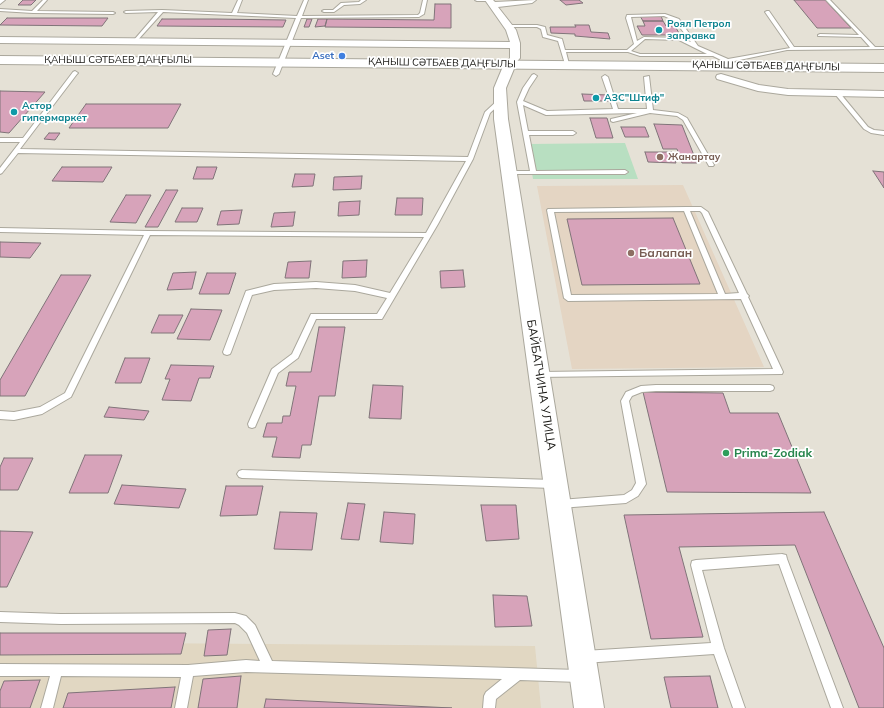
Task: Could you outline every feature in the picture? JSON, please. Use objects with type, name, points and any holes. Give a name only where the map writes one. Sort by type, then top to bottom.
[{"type":"main road","name":"ҚАНЫШ СӘТБАЕВ ДАҢҒЫЛЫ","points":[[0,60],[279,68],[507,70],[567,64],[729,63],[884,68]]},
{"type":"main road","name":"ҚАНЫШ СӘТБАЕВ ДАҢҒЫЛЫ","points":[[0,72],[75,73],[279,68]]},
{"type":"main road","name":"ҚАНЫШ СӘТБАЕВ ДАҢҒЫЛЫ","points":[[507,70],[534,76],[884,79]]},
{"type":"street","points":[[490,2],[532,0]]},
{"type":"street","points":[[490,2],[511,30],[515,45],[515,58],[507,70]]},
{"type":"street","points":[[0,40],[515,45]]},
{"type":"street","name":"БАЙБАТЧИНА УЛИЦА","points":[[507,70],[500,88],[501,119],[589,708]]},
{"type":"street","points":[[721,77],[758,88],[788,92],[884,94]]},
{"type":"lane","points":[[33,12],[45,0]]},
{"type":"lane","points":[[234,14],[240,0]]},
{"type":"lane","points":[[279,68],[306,0]]},
{"type":"lane","points":[[331,17],[334,11],[343,4],[360,3],[364,0]]},
{"type":"lane","points":[[126,12],[162,11],[299,17],[419,16],[422,14],[425,0]]},
{"type":"lane","points":[[477,0],[490,2]]},
{"type":"lane","points":[[828,0],[874,48]]},
{"type":"lane","points":[[0,10],[113,13]]},
{"type":"lane","points":[[136,41],[162,11]]},
{"type":"lane","points":[[301,11],[334,11]]},
{"type":"lane","points":[[767,12],[793,49]]},
{"type":"lane","points":[[636,44],[628,18],[629,16],[665,15],[677,20],[697,47]]},
{"type":"lane","points":[[508,26],[537,26],[542,28],[545,36],[560,40],[567,64]]},
{"type":"lane","points":[[820,35],[862,36]]},
{"type":"lane","points":[[628,51],[644,38],[680,38],[729,63],[793,49],[884,48]]},
{"type":"lane","points":[[563,51],[628,51],[640,55],[715,55]]},
{"type":"lane","points":[[0,172],[75,73]]},
{"type":"lane","points":[[533,173],[520,102],[526,88],[534,76]]},
{"type":"lane","points":[[605,77],[616,111]]},
{"type":"lane","points":[[647,77],[650,111]]},
{"type":"lane","points":[[837,92],[866,128],[873,132],[884,133]]},
{"type":"lane","points":[[252,424],[275,371],[295,356],[314,316],[380,317],[470,159],[488,112],[500,101]]},
{"type":"lane","points":[[520,102],[546,113],[650,111],[678,115],[685,119],[711,165]]},
{"type":"lane","points":[[612,120],[650,111]]},
{"type":"lane","points":[[526,133],[573,133]]},
{"type":"lane","points":[[0,140],[23,140]]},
{"type":"lane","points":[[16,151],[470,159]]},
{"type":"lane","points":[[509,173],[625,172]]},
{"type":"lane","points":[[686,209],[723,296]]},
{"type":"lane","points":[[540,375],[779,372],[744,296],[705,212],[701,209],[550,210],[568,298],[744,296]]},
{"type":"lane","points":[[0,230],[148,233],[428,235]]},
{"type":"lane","points":[[0,415],[14,416],[42,410],[68,395],[148,233]]},
{"type":"lane","points":[[228,352],[249,293],[274,286],[316,285],[355,288],[392,296]]},
{"type":"lane","points":[[242,474],[626,499],[635,493],[641,484],[625,401],[629,394],[641,389],[656,388],[770,388]]},
{"type":"lane","points":[[739,708],[718,648],[696,565],[782,559],[837,708]]},
{"type":"lane","points":[[0,617],[61,619],[235,618],[242,620],[251,629],[269,667]]},
{"type":"lane","points":[[0,670],[188,671],[246,666],[518,674],[582,667],[718,648]]},
{"type":"lane","points":[[47,708],[57,671]]},
{"type":"lane","points":[[181,708],[188,671]]},
{"type":"lane","points":[[489,708],[490,696],[518,674]]},
{"type":"shaded area","name":"Балапан","points":[[683,185],[764,367],[572,369],[537,186]]},
{"type":"shaded area","points":[[0,642],[535,646],[541,708],[0,708]]},
{"type":"green space","points":[[625,143],[638,179],[533,179],[527,144]]},
{"type":"building","points":[[23,0],[36,0],[31,5],[18,5]]},
{"type":"building","points":[[560,0],[579,0],[583,3],[566,5]]},
{"type":"building","points":[[794,0],[825,0],[851,28],[817,28]]},
{"type":"building","points":[[435,4],[451,4],[451,28],[325,27],[327,19],[434,20]]},
{"type":"building","points":[[640,16],[661,16],[663,21],[643,21]]},
{"type":"building","points":[[7,18],[108,18],[102,26],[0,25]]},
{"type":"building","points":[[162,19],[286,20],[283,27],[157,26]]},
{"type":"building","points":[[307,19],[312,19],[309,27],[304,27]]},
{"type":"building","points":[[318,19],[327,19],[325,26],[315,27]]},
{"type":"building","name":"Роял Петрол заправка","points":[[643,21],[663,21],[666,26],[675,26],[680,35],[642,35],[637,26],[645,26]]},
{"type":"building","points":[[575,25],[589,25],[591,32],[608,33],[610,39],[575,36],[575,34],[551,33],[550,27],[576,27]]},
{"type":"building","name":"Астор гипермаркет","points":[[0,91],[45,92],[9,133],[0,132]]},
{"type":"building","name":"АЗС\"Штиф\"","points":[[582,94],[608,95],[610,101],[584,101]]},
{"type":"building","points":[[86,104],[181,104],[168,128],[69,128]]},
{"type":"building","points":[[590,118],[607,118],[613,138],[596,138]]},
{"type":"building","points":[[654,124],[682,125],[697,163],[682,163],[677,149],[663,149]]},
{"type":"building","points":[[621,127],[645,127],[649,137],[625,137]]},
{"type":"building","points":[[49,133],[60,133],[55,140],[44,139]]},
{"type":"building","name":"Жанартау","points":[[645,152],[672,152],[676,163],[648,162]]},
{"type":"building","points":[[62,167],[112,167],[103,182],[52,181]]},
{"type":"building","points":[[197,167],[217,167],[213,179],[193,179]]},
{"type":"building","points":[[873,171],[884,172],[884,188]]},
{"type":"building","points":[[295,174],[315,174],[313,186],[292,187]]},
{"type":"building","points":[[362,176],[361,189],[333,190],[334,177]]},
{"type":"building","points":[[166,190],[178,190],[158,227],[145,227]]},
{"type":"building","points":[[126,195],[151,195],[136,223],[110,222]]},
{"type":"building","points":[[397,198],[423,198],[422,215],[395,215]]},
{"type":"building","points":[[360,201],[359,215],[338,216],[339,202]]},
{"type":"building","points":[[182,208],[203,208],[197,222],[175,222]]},
{"type":"building","points":[[242,210],[239,224],[217,225],[221,211]]},
{"type":"building","points":[[295,212],[293,226],[271,227],[274,213]]},
{"type":"building","points":[[673,218],[700,284],[582,285],[567,219]]},
{"type":"building","points":[[0,242],[41,243],[30,258],[0,257]]},
{"type":"building","points":[[367,260],[366,277],[342,278],[343,261]]},
{"type":"building","points":[[311,261],[309,278],[285,278],[288,262]]},
{"type":"building","points":[[463,270],[465,287],[441,288],[440,271]]},
{"type":"building","points":[[196,272],[192,289],[167,290],[173,273]]},
{"type":"building","points":[[207,273],[236,273],[229,294],[199,294]]},
{"type":"building","points":[[61,275],[91,275],[25,396],[0,396],[0,380]]},
{"type":"building","points":[[191,309],[222,310],[210,340],[177,339]]},
{"type":"building","points":[[159,315],[183,315],[174,333],[151,333]]},
{"type":"building","points":[[319,327],[345,327],[335,396],[319,396],[311,445],[302,445],[300,458],[272,457],[277,437],[263,437],[267,423],[282,423],[283,416],[290,416],[296,386],[286,386],[289,372],[311,372]]},
{"type":"building","points":[[125,358],[150,358],[141,383],[115,383]]},
{"type":"building","points":[[171,365],[214,366],[210,378],[199,378],[191,401],[162,400],[170,379],[165,379]]},
{"type":"building","points":[[373,385],[403,386],[401,419],[369,418]]},
{"type":"building","name":"Prima-Zodiak","points":[[643,392],[723,393],[730,413],[778,413],[811,493],[667,492]]},
{"type":"building","points":[[109,407],[149,411],[144,420],[104,417]]},
{"type":"building","points":[[85,455],[122,455],[108,493],[69,493]]},
{"type":"building","points":[[4,458],[33,458],[18,490],[0,490],[0,467]]},
{"type":"building","points":[[122,485],[186,489],[179,508],[114,504]]},
{"type":"building","points":[[226,486],[263,486],[257,515],[220,516]]},
{"type":"building","points":[[348,503],[365,504],[359,540],[341,539]]},
{"type":"building","points":[[481,505],[516,505],[519,539],[486,541]]},
{"type":"building","points":[[280,512],[317,513],[312,550],[274,549]]},
{"type":"building","points":[[384,512],[415,514],[413,544],[380,542]]},
{"type":"building","points":[[824,512],[884,648],[884,708],[859,708],[795,545],[679,547],[703,637],[651,639],[624,515]]},
{"type":"building","points":[[0,531],[33,532],[7,587],[0,587]]},
{"type":"building","points":[[493,595],[527,596],[532,626],[495,627]]},
{"type":"building","points":[[231,629],[227,655],[204,656],[208,630]]},
{"type":"building","points":[[0,633],[186,633],[181,654],[0,655]]},
{"type":"building","points":[[241,676],[237,708],[198,708],[203,679]]},
{"type":"building","points":[[710,676],[718,708],[671,708],[664,677]]},
{"type":"building","points":[[40,680],[30,708],[0,708],[0,691],[4,681]]},
{"type":"building","points":[[175,687],[171,708],[63,708],[68,693]]},
{"type":"building","points":[[266,699],[452,708],[264,708]]},
{"type":"place","name":"Роял Петрол заправка","points":[[659,30]]},
{"type":"place","name":"Aset","points":[[342,56]]},
{"type":"place","name":"АЗС\"Штиф\"","points":[[596,98]]},
{"type":"place","name":"Астор гипермаркет","points":[[14,112]]},
{"type":"place","name":"Жанартау","points":[[660,157]]},
{"type":"place","name":"Балапан","points":[[631,253]]},
{"type":"place","name":"Prima-Zodiak","points":[[726,453]]}]
